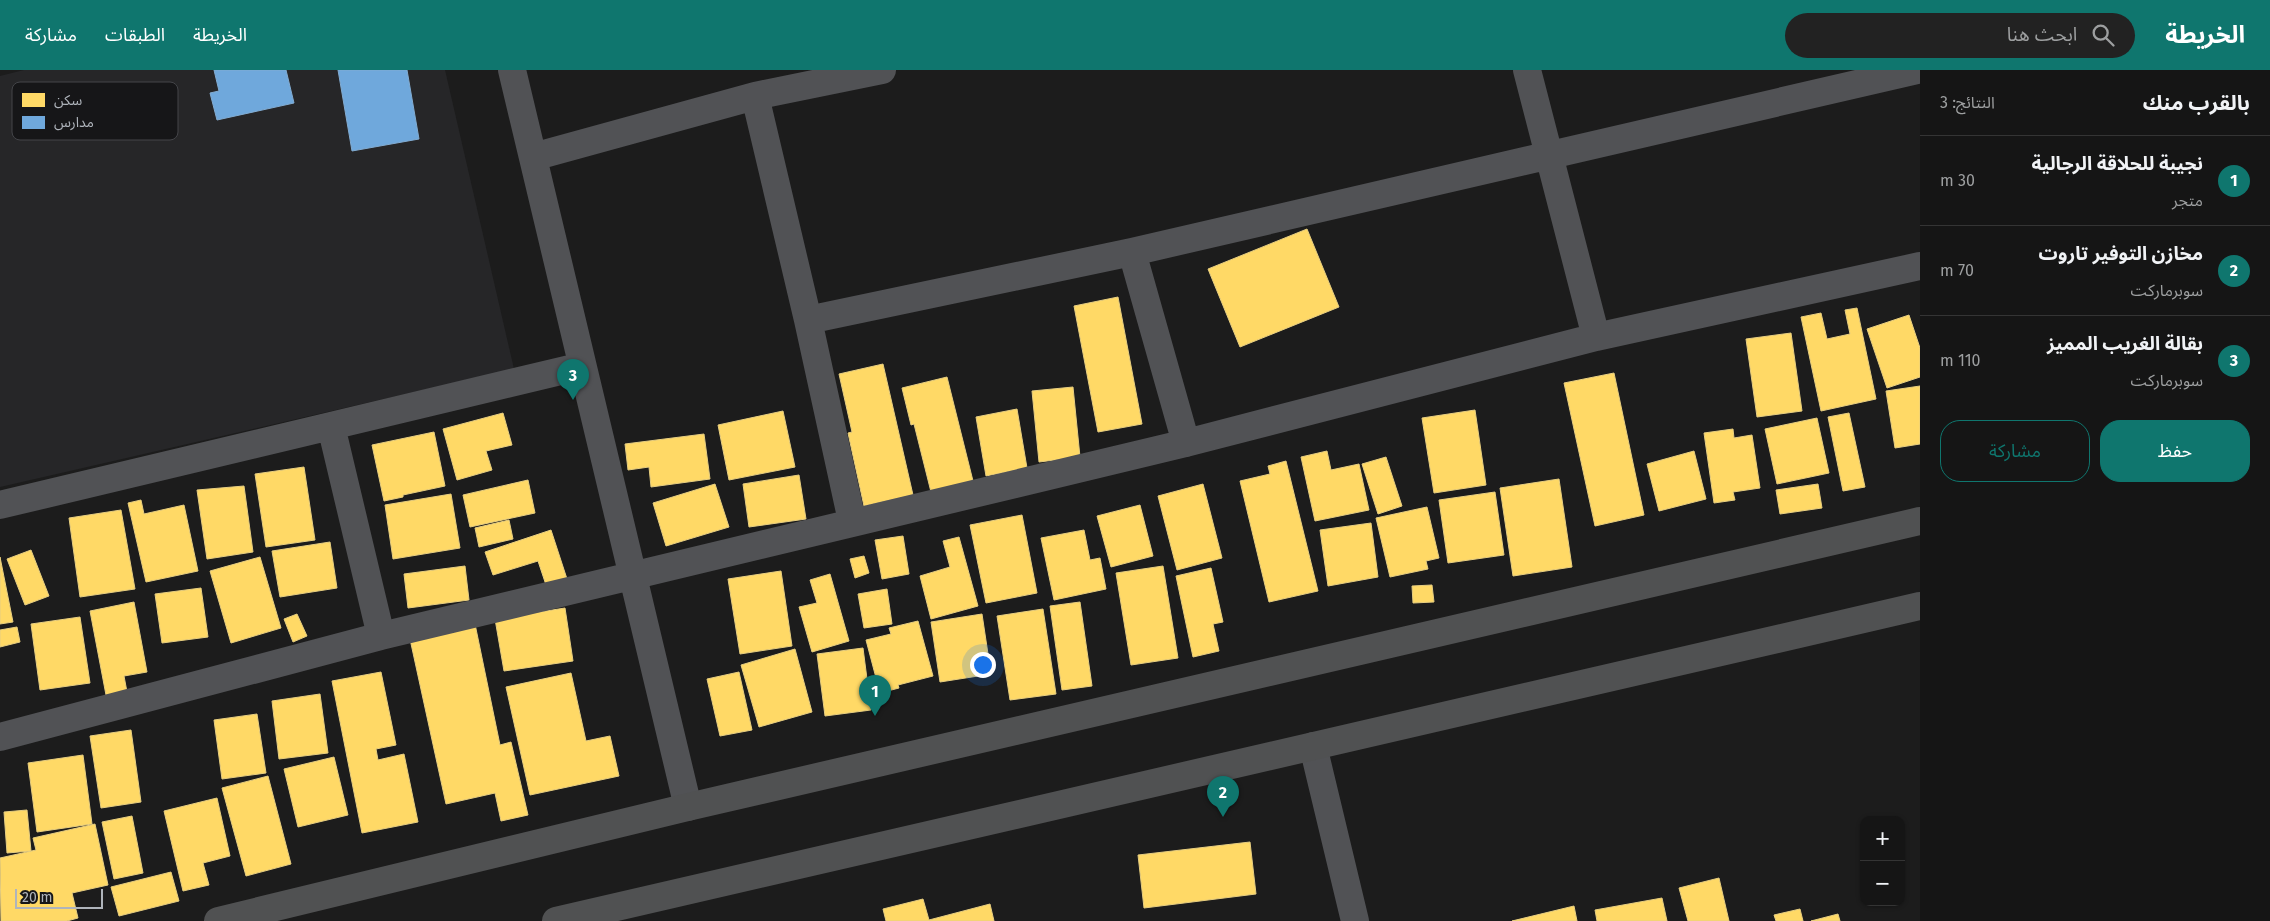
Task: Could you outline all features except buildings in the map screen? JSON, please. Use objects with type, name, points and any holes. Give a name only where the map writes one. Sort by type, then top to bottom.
[{"type":"street","points":[[512,70],[631,575],[688,807]]},
{"type":"street","points":[[533,157],[755,96],[882,70]]},
{"type":"street","points":[[1527,70],[1547,156],[1596,337]]},
{"type":"street","points":[[808,320],[1132,252],[1917,70]]},
{"type":"street","points":[[755,96],[808,320],[852,522]]},
{"type":"street","points":[[1132,252],[1186,443]]},
{"type":"street","points":[[0,737],[380,636],[1186,443],[1596,337],[1920,266]]},
{"type":"street","points":[[0,505],[582,366]]},
{"type":"street","points":[[331,426],[380,636]]},
{"type":"street","points":[[218,921],[688,807],[1920,521]]},
{"type":"street","points":[[556,921],[1920,606]]},
{"type":"street","points":[[1313,746],[1355,921]]},
{"type":"shaded area","points":[[24,70],[445,70],[514,369],[0,487],[0,76]]},
{"type":"place","name":"بقالة الغريب المميز","points":[[573,400]]},
{"type":"place","name":"نجيبة للحلاقة الرجالية","points":[[875,716]]},
{"type":"place","name":"مخازن التوفير تاروت","points":[[1223,817]]}]
